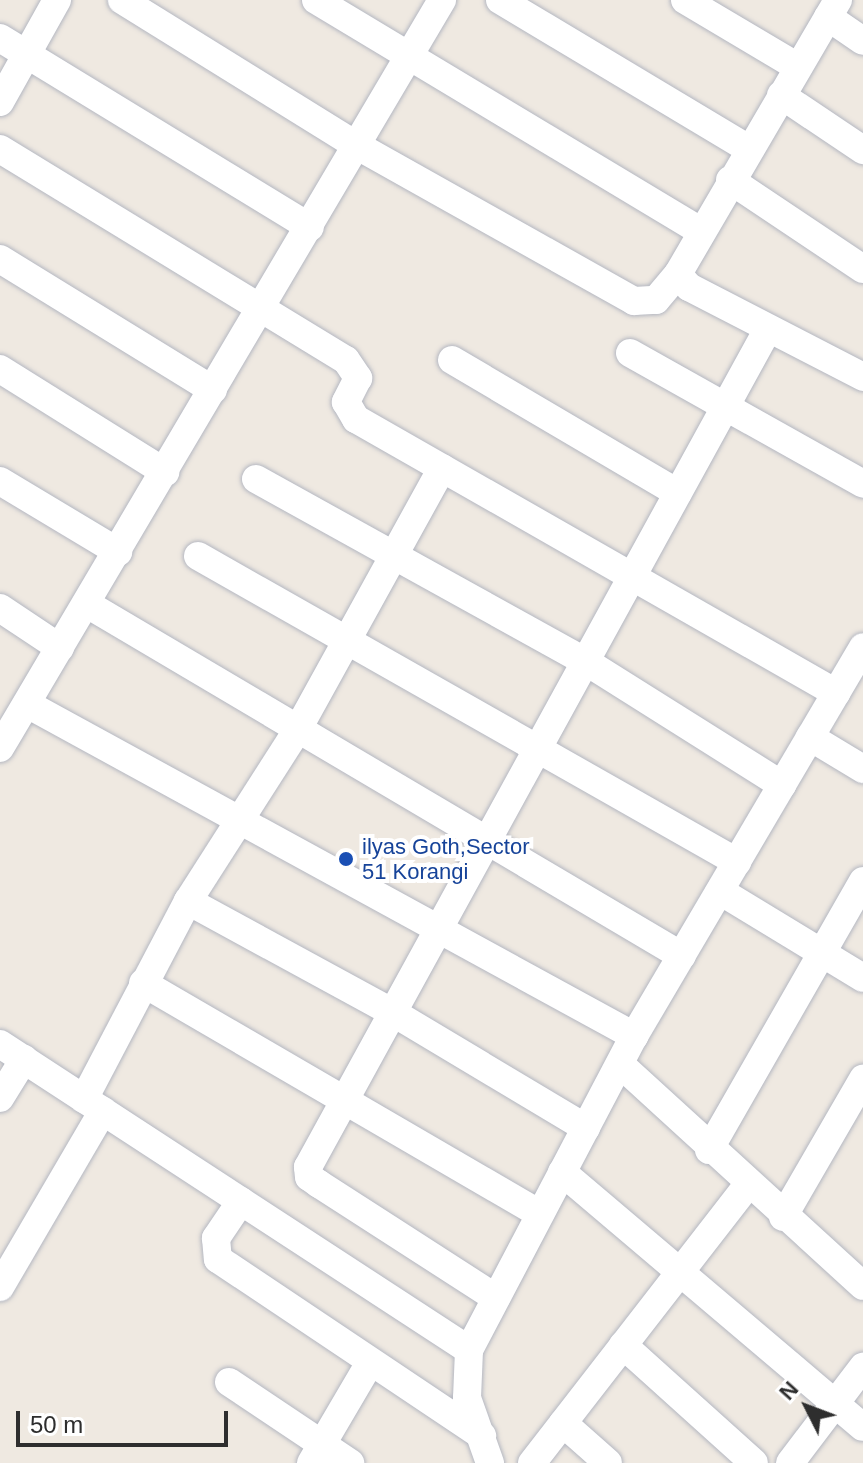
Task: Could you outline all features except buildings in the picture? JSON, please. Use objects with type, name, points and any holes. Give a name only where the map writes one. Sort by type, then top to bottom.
[{"type":"street","points":[[0,102],[57,0]]},
{"type":"street","points":[[122,0],[356,145],[634,301],[656,300],[678,274],[700,231],[833,9],[863,41]]},
{"type":"street","points":[[316,0],[700,231]]},
{"type":"street","points":[[0,748],[29,705],[442,0]]},
{"type":"street","points":[[500,0],[749,149]]},
{"type":"street","points":[[685,0],[798,67]]},
{"type":"street","points":[[0,38],[310,227]]},
{"type":"street","points":[[781,95],[863,150]]},
{"type":"street","points":[[0,149],[355,367],[358,378],[346,402],[356,419],[836,693]]},
{"type":"street","points":[[730,180],[863,269]]},
{"type":"street","points":[[0,259],[213,390]]},
{"type":"street","points":[[678,274],[689,287],[863,377]]},
{"type":"street","points":[[496,1298],[309,1177],[308,1167],[768,329]]},
{"type":"street","points":[[630,353],[863,484]]},
{"type":"street","points":[[452,360],[678,493]]},
{"type":"street","points":[[0,369],[165,472]]},
{"type":"street","points":[[0,1287],[94,1105],[143,983],[238,816],[298,729],[391,553],[442,468]]},
{"type":"street","points":[[256,479],[585,661],[782,785]]},
{"type":"street","points":[[0,481],[118,552]]},
{"type":"street","points":[[198,556],[737,862]]},
{"type":"street","points":[[87,604],[682,956]]},
{"type":"street","points":[[0,608],[60,648]]},
{"type":"street","points":[[486,1450],[467,1398],[469,1350],[634,1036],[863,648]]},
{"type":"street","points":[[29,705],[440,926],[634,1036]]},
{"type":"street","points":[[810,737],[863,769]]},
{"type":"street","points":[[709,1150],[863,881]]},
{"type":"street","points":[[720,891],[863,978]]},
{"type":"street","points":[[188,901],[392,1012],[586,1128]]},
{"type":"street","points":[[143,983],[540,1214]]},
{"type":"street","points":[[0,1044],[469,1350]]},
{"type":"street","points":[[0,1098],[24,1059]]},
{"type":"street","points":[[620,1064],[783,1217],[860,1276]]},
{"type":"street","points":[[783,1217],[863,1079]]},
{"type":"street","points":[[562,1172],[682,1270],[863,1427]]},
{"type":"street","points":[[532,1463],[748,1185]]},
{"type":"street","points":[[241,1201],[216,1238],[218,1259],[486,1450]]},
{"type":"street","points":[[623,1345],[754,1463]]},
{"type":"street","points":[[316,1454],[369,1364]]},
{"type":"street","points":[[790,1463],[863,1367]]},
{"type":"street","points":[[229,1382],[316,1454],[350,1463]]},
{"type":"street","points":[[563,1423],[608,1463]]},
{"type":"place","name":"ilyas Goth,Sector 51 Korangi","points":[[346,859]]}]
